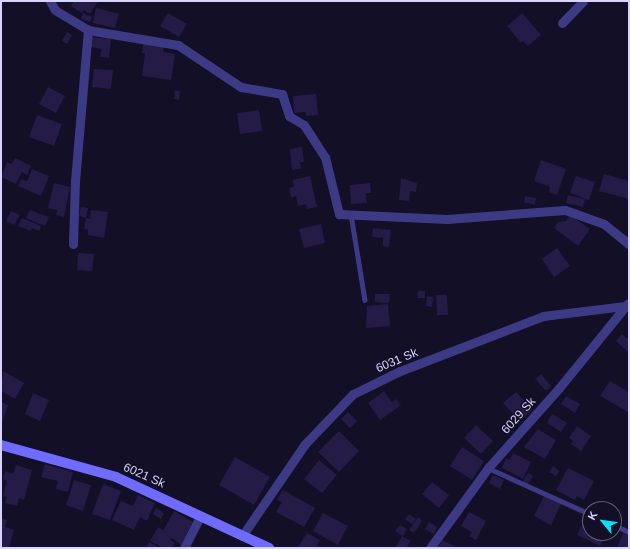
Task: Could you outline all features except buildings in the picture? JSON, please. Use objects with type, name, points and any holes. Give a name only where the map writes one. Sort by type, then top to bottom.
[{"type":"street","points":[[50,1],[55,10],[88,30],[178,45],[241,88],[282,94],[289,116],[304,126],[325,157],[339,214],[446,219],[566,210],[604,224],[629,244]]},
{"type":"street","points":[[562,22],[583,1]]},
{"type":"street","points":[[73,244],[75,181],[88,30]]},
{"type":"street","name":"6029 Sk","points":[[430,548],[488,468],[560,388],[627,304]]},
{"type":"street","name":"6031 Sk","points":[[242,536],[305,444],[353,394],[400,372],[543,316],[627,304]]},
{"type":"street","name":"6021 Sk","points":[[1,445],[116,477],[269,548]]},
{"type":"street","points":[[184,548],[200,516]]},
{"type":"lane","points":[[352,214],[365,300]]},
{"type":"lane","points":[[488,468],[582,510]]}]
